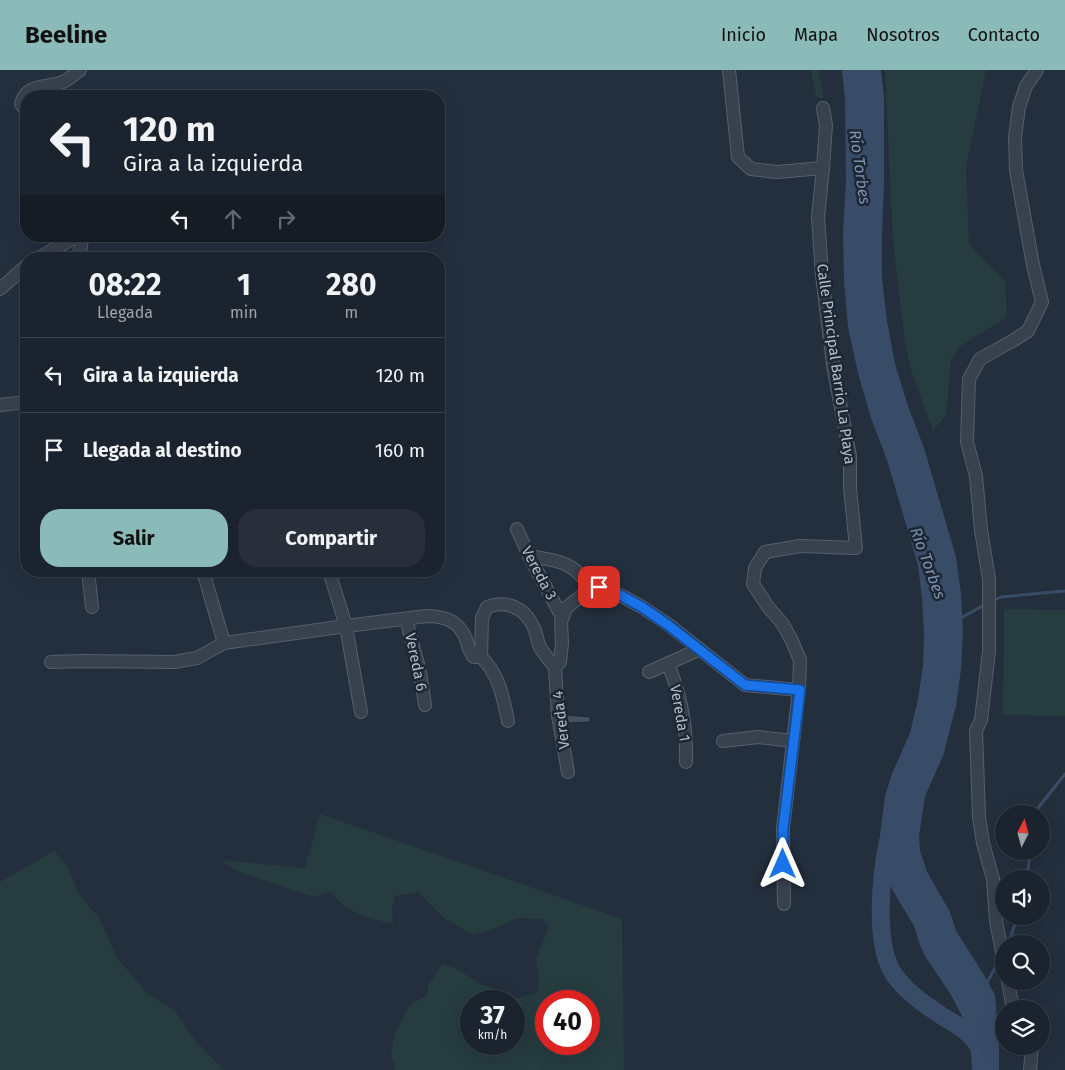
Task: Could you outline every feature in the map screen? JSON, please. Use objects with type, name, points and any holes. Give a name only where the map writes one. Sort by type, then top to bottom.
[{"type":"street","points":[[31,90],[60,83],[80,70]]},
{"type":"street","points":[[729,70],[738,157],[751,168],[777,172],[823,168],[826,125],[823,108]]},
{"type":"street","points":[[999,935],[993,879],[982,843],[979,817],[976,731],[981,720],[989,651],[989,579],[981,530],[976,476],[967,442],[967,417],[969,379],[980,359],[1028,330],[1042,302],[1030,249],[1016,170],[1015,137],[1019,107],[1026,86],[1038,70]]},
{"type":"street","name":"Calle Principal Barrio La Playa","points":[[784,904],[783,829],[800,690],[800,660],[782,622],[768,607],[753,584],[755,568],[765,552],[800,546],[856,548],[850,488],[850,456],[834,365],[822,275],[818,217],[823,168]]},
{"type":"street","points":[[49,252],[67,242]]},
{"type":"street","points":[[0,289],[20,271]]},
{"type":"street","points":[[0,405],[20,403]]},
{"type":"street","name":"Vereda 3","points":[[517,529],[529,556],[562,617]]},
{"type":"street","points":[[529,556],[562,562],[582,575],[591,588]]},
{"type":"street","points":[[89,577],[92,607]]},
{"type":"street","points":[[205,577],[224,644]]},
{"type":"street","points":[[331,577],[346,626],[361,712]]},
{"type":"street","points":[[480,657],[482,618],[487,607],[503,604],[519,609],[533,625],[540,646],[555,667],[560,662],[562,617],[566,608],[576,598],[591,588],[599,587],[642,607],[700,649],[745,685],[800,690]]},
{"type":"street","points":[[51,662],[174,662],[197,658],[224,644],[346,626],[439,616],[450,619],[458,626],[465,636],[470,653],[474,657],[480,657],[489,665],[501,689],[508,721]]},
{"type":"street","name":"Vereda 6","points":[[406,619],[420,672],[425,705]]},
{"type":"street","name":"Vereda 1","points":[[649,672],[700,649]]},
{"type":"street","name":"Vereda 1","points":[[668,664],[674,677],[684,721],[687,744],[686,762]]},
{"type":"street","name":"Vereda 4","points":[[555,667],[558,716],[568,772]]},
{"type":"street","points":[[723,741],[758,737],[794,741]]},
{"type":"street","points":[[1030,1070],[1031,1055]]},
{"type":"green space","points":[[811,70],[818,70],[824,98],[816,97]]},
{"type":"green space","points":[[885,70],[986,70],[966,167],[969,245],[1005,281],[1007,317],[959,347],[951,360],[946,415],[933,431],[911,370],[905,343],[893,240]]},
{"type":"green space","points":[[1004,609],[1065,610],[1065,716],[1003,715]]},
{"type":"green space","points":[[320,814],[622,919],[624,1070],[396,1070],[391,1053],[396,1031],[410,1005],[427,995],[428,986],[442,964],[455,968],[481,984],[497,990],[460,990],[460,1055],[525,1055],[525,996],[535,994],[535,1055],[600,1055],[600,990],[537,990],[539,980],[536,959],[549,926],[542,919],[517,918],[473,935],[444,918],[418,892],[395,896],[392,908],[393,924],[353,911],[343,905],[329,892],[317,896],[309,895],[239,872],[220,860],[305,868]]},
{"type":"green space","points":[[54,851],[67,865],[80,896],[99,918],[117,958],[147,993],[175,1011],[193,1038],[224,1070],[0,1070],[0,882]]},
{"type":"water","points":[[842,70],[881,70],[884,97],[882,278],[887,321],[895,364],[924,448],[956,557],[961,594],[963,632],[956,706],[943,756],[925,796],[919,836],[920,851],[927,872],[950,912],[956,931],[995,995],[995,1055],[999,1055],[999,1070],[972,1070],[970,1031],[951,995],[925,956],[914,926],[892,889],[882,858],[880,835],[885,796],[892,774],[910,733],[923,666],[924,632],[918,565],[887,460],[871,418],[858,373],[848,327],[843,234],[846,180],[845,99]]},
{"type":"building","points":[[566,715],[590,717],[590,722],[568,723]]},
{"type":"waterway","points":[[992,601],[1001,597],[1065,591]]},
{"type":"waterway","points":[[959,619],[986,604]]},
{"type":"waterway","points":[[1040,805],[1065,774]]},
{"type":"waterway","name":"Río Torbes","points":[[888,841],[881,889],[881,927],[887,960],[893,973],[909,991],[928,1007],[972,1037],[980,1051],[982,1070]]},
{"type":"waterway","points":[[1028,870],[1029,860]]},
{"type":"waterway","points":[[1011,935],[1015,925]]},
{"type":"waterway","points":[[986,984],[995,968]]},
{"type":"waterway","points":[[962,1028],[967,1018]]},
{"type":"route","points":[[599,587],[620,595],[642,607],[700,649],[745,685],[800,690],[783,829],[783,864]]}]
